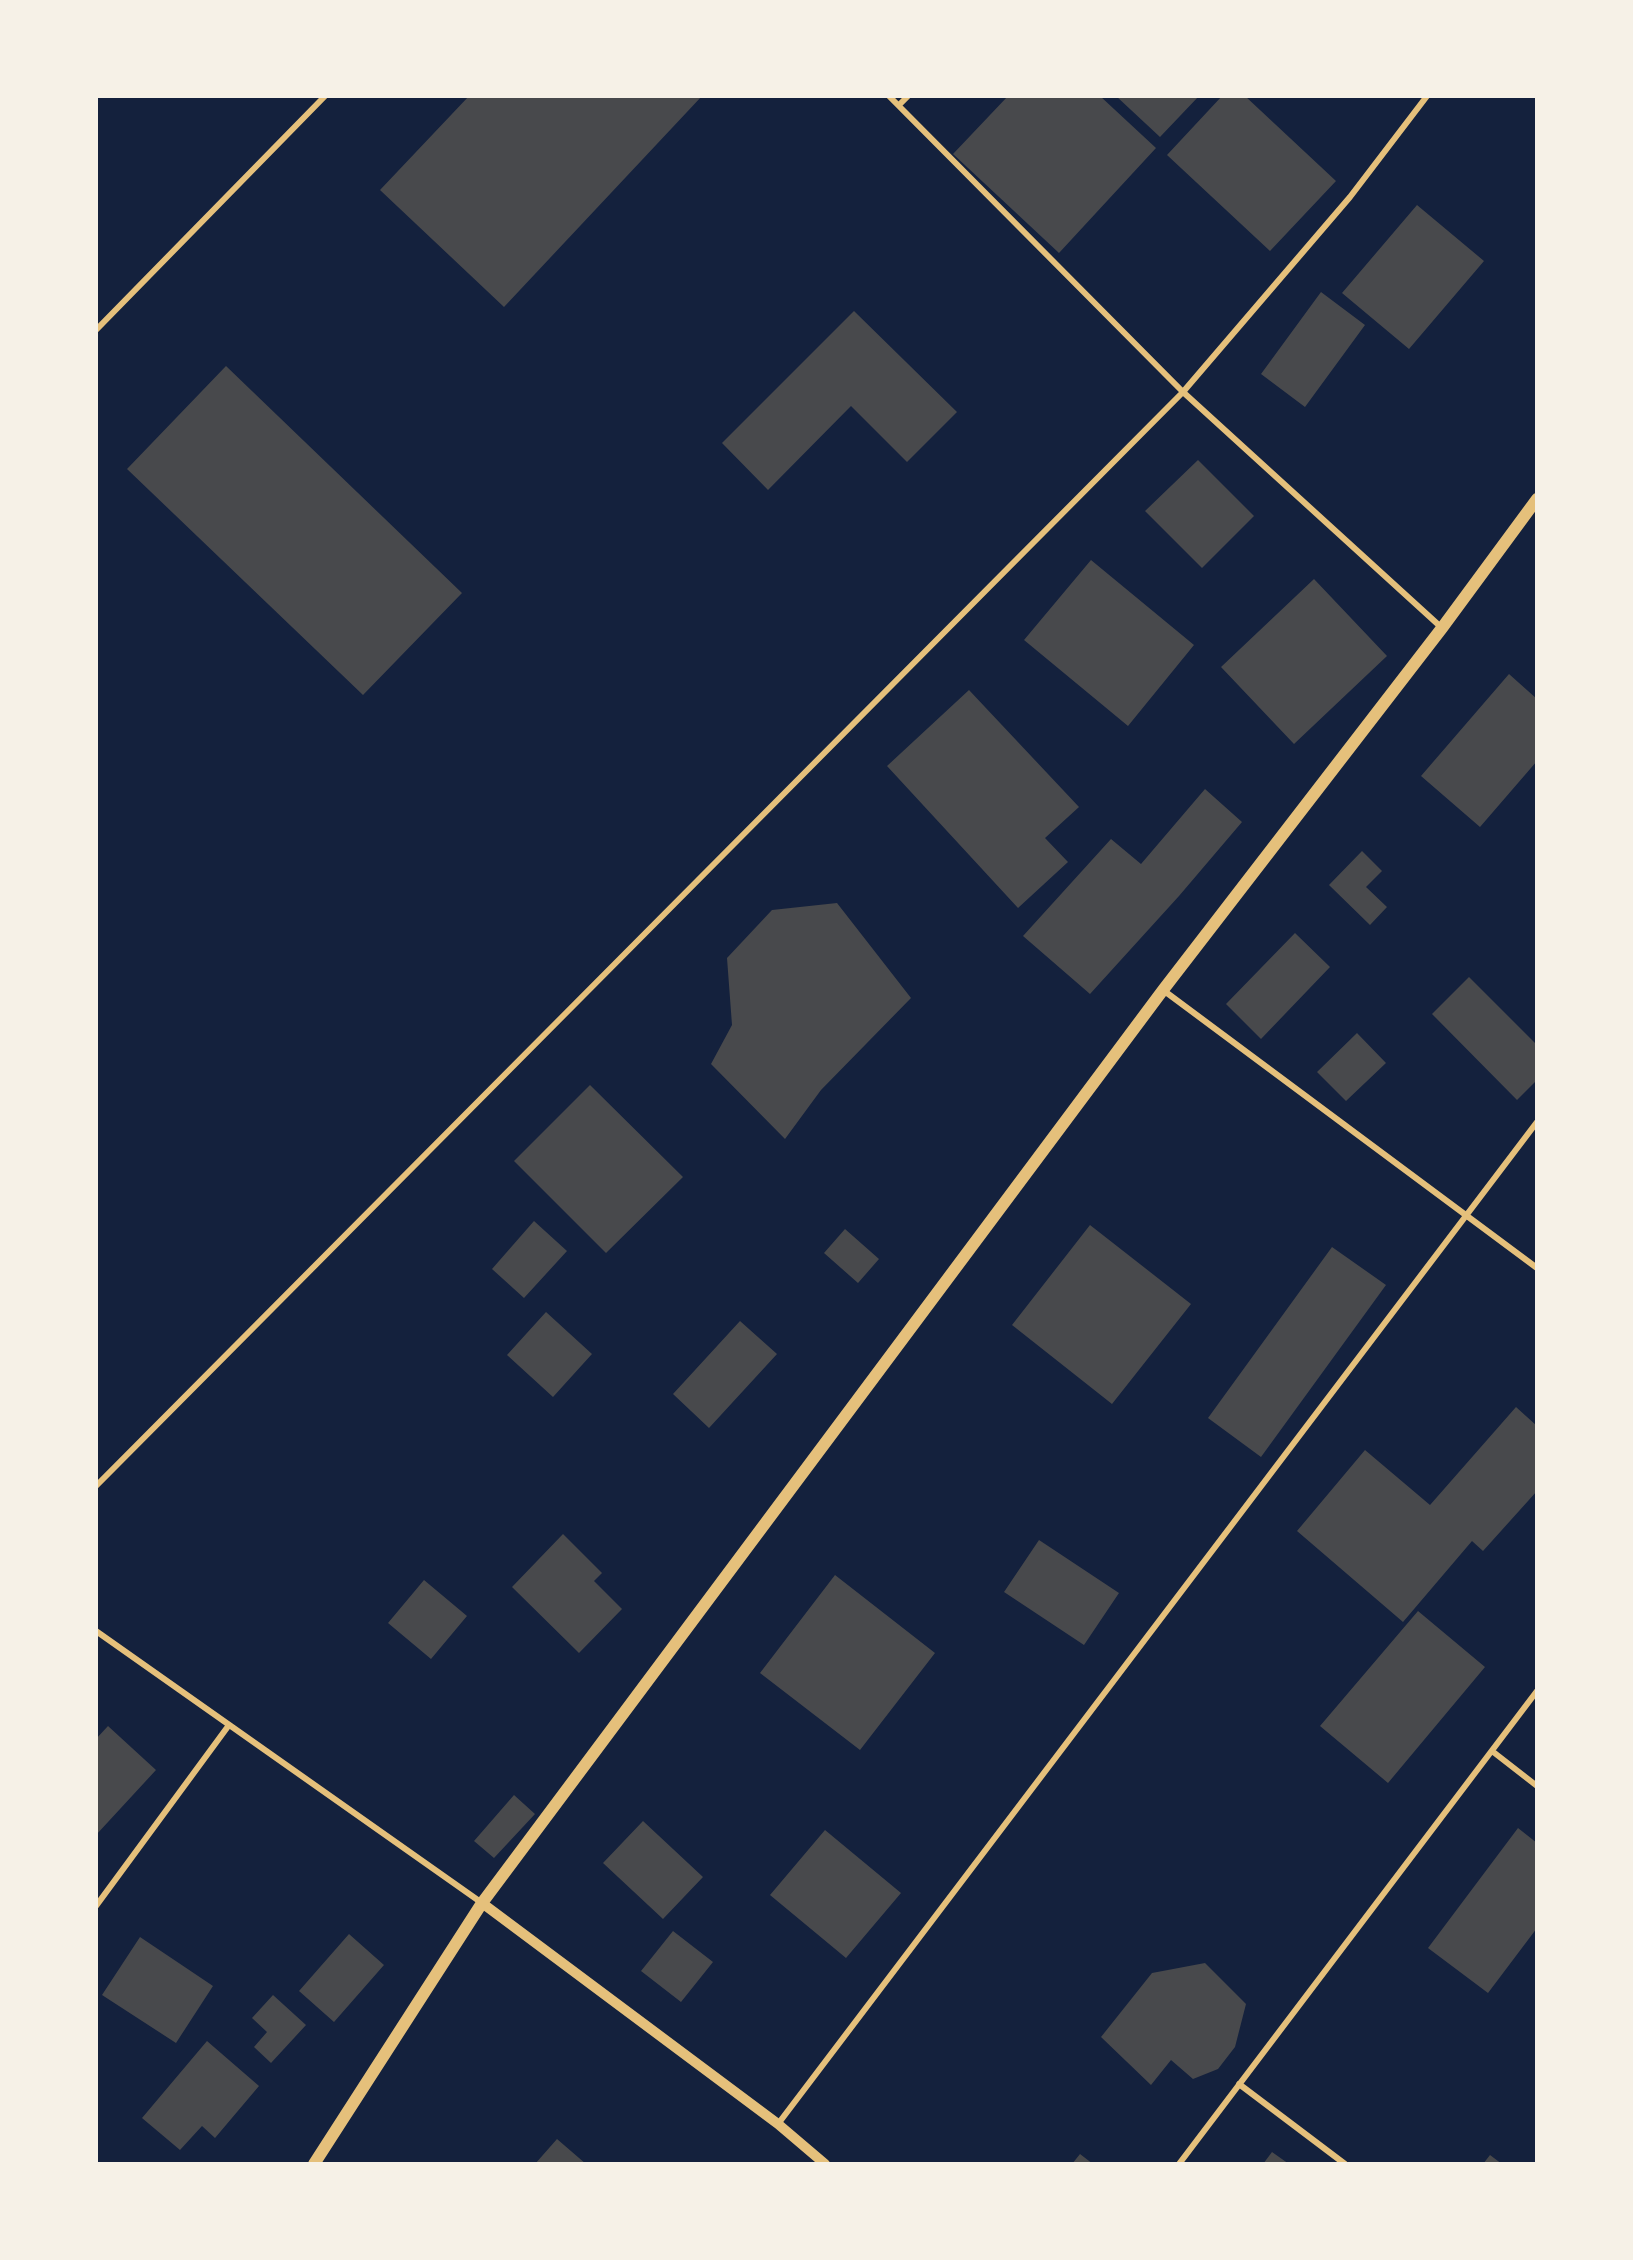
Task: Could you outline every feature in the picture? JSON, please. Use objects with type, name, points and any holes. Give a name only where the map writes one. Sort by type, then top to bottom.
[{"type":"main road","points":[[314,2164],[482,1903],[1163,990],[1442,628],[1537,499]]},
{"type":"street","points":[[96,330],[325,96]]},
{"type":"street","points":[[889,96],[1184,392],[1442,628]]},
{"type":"street","points":[[898,105],[908,96]]},
{"type":"street","points":[[96,1486],[1184,392],[1350,197],[1427,96]]},
{"type":"street","points":[[1163,990],[1537,1268]]},
{"type":"street","points":[[778,2124],[1537,1122]]},
{"type":"street","points":[[96,1631],[482,1903],[778,2124],[825,2164]]},
{"type":"street","points":[[1179,2164],[1537,1691]]},
{"type":"street","points":[[96,1906],[229,1725]]},
{"type":"street","points":[[1492,1751],[1537,1786]]},
{"type":"street","points":[[1239,2084],[1345,2164]]},
{"type":"building","points":[[469,96],[702,96],[504,307],[380,190]]},
{"type":"building","points":[[1008,96],[1100,96],[1156,148],[1059,253],[953,154]]},
{"type":"building","points":[[1116,96],[1199,96],[1160,137]]},
{"type":"building","points":[[1222,96],[1245,96],[1336,181],[1270,251],[1167,155]]},
{"type":"building","points":[[1417,205],[1484,261],[1409,349],[1342,293]]},
{"type":"building","points":[[1321,292],[1365,325],[1305,407],[1261,374]]},
{"type":"building","points":[[854,311],[957,412],[907,462],[851,406],[768,490],[722,443]]},
{"type":"building","points":[[226,366],[462,593],[363,695],[127,469]]},
{"type":"building","points":[[1198,460],[1254,516],[1202,568],[1145,511]]},
{"type":"building","points":[[1091,560],[1194,645],[1128,726],[1024,640]]},
{"type":"building","points":[[1314,579],[1387,656],[1294,744],[1221,667]]},
{"type":"building","points":[[1509,674],[1537,699],[1537,761],[1480,827],[1421,776]]},
{"type":"building","points":[[969,690],[1079,807],[1045,838],[1068,862],[1018,908],[887,766]]},
{"type":"building","points":[[1205,789],[1242,822],[1090,994],[1023,936],[1111,839],[1141,864]]},
{"type":"building","points":[[1362,851],[1382,871],[1366,887],[1387,907],[1370,925],[1329,885]]},
{"type":"building","points":[[837,903],[911,998],[821,1090],[785,1139],[711,1064],[732,1025],[727,958],[772,910]]},
{"type":"building","points":[[1295,933],[1330,967],[1261,1039],[1226,1004]]},
{"type":"building","points":[[1469,977],[1537,1045],[1537,1080],[1517,1100],[1432,1014]]},
{"type":"building","points":[[1357,1033],[1386,1063],[1346,1101],[1317,1072]]},
{"type":"building","points":[[590,1085],[683,1177],[606,1253],[514,1161]]},
{"type":"building","points":[[534,1221],[567,1251],[524,1298],[492,1269]]},
{"type":"building","points":[[1090,1225],[1191,1304],[1112,1404],[1012,1325]]},
{"type":"building","points":[[845,1229],[879,1259],[858,1283],[824,1253]]},
{"type":"building","points":[[1332,1247],[1386,1285],[1261,1457],[1208,1418]]},
{"type":"building","points":[[546,1312],[592,1354],[553,1397],[507,1355]]},
{"type":"building","points":[[740,1321],[777,1354],[709,1428],[673,1394]]},
{"type":"building","points":[[1516,1407],[1537,1426],[1537,1491],[1483,1551],[1472,1541],[1403,1622],[1297,1531],[1365,1450],[1430,1505]]},
{"type":"building","points":[[563,1534],[602,1573],[594,1581],[622,1609],[579,1653],[512,1587]]},
{"type":"building","points":[[1039,1540],[1119,1593],[1084,1645],[1004,1592]]},
{"type":"building","points":[[835,1575],[935,1653],[860,1750],[760,1673]]},
{"type":"building","points":[[424,1580],[467,1616],[431,1659],[388,1623]]},
{"type":"building","points":[[1418,1611],[1485,1667],[1388,1783],[1320,1726]]},
{"type":"building","points":[[108,1726],[156,1770],[96,1835],[96,1739]]},
{"type":"building","points":[[514,1795],[535,1814],[494,1858],[474,1841]]},
{"type":"building","points":[[643,1821],[703,1877],[663,1919],[603,1863]]},
{"type":"building","points":[[1518,1828],[1537,1843],[1537,1928],[1488,1993],[1428,1948]]},
{"type":"building","points":[[825,1830],[901,1893],[846,1958],[770,1895]]},
{"type":"building","points":[[673,1931],[713,1962],[681,2002],[641,1971]]},
{"type":"building","points":[[349,1934],[384,1965],[334,2022],[299,1991]]},
{"type":"building","points":[[140,1937],[213,1986],[176,2043],[102,1995]]},
{"type":"building","points":[[1205,1963],[1246,2004],[1235,2047],[1218,2069],[1193,2079],[1171,2060],[1151,2085],[1101,2037],[1152,1973]]},
{"type":"building","points":[[273,1995],[306,2025],[271,2063],[254,2047],[267,2032],[252,2018]]},
{"type":"building","points":[[207,2041],[259,2086],[215,2138],[202,2126],[180,2150],[142,2118]]},
{"type":"building","points":[[557,2139],[586,2164],[535,2164]]},
{"type":"building","points":[[1272,2152],[1289,2164],[1263,2164]]},
{"type":"building","points":[[1080,2154],[1093,2164],[1072,2164]]},
{"type":"building","points":[[1490,2155],[1502,2164],[1483,2164]]}]
